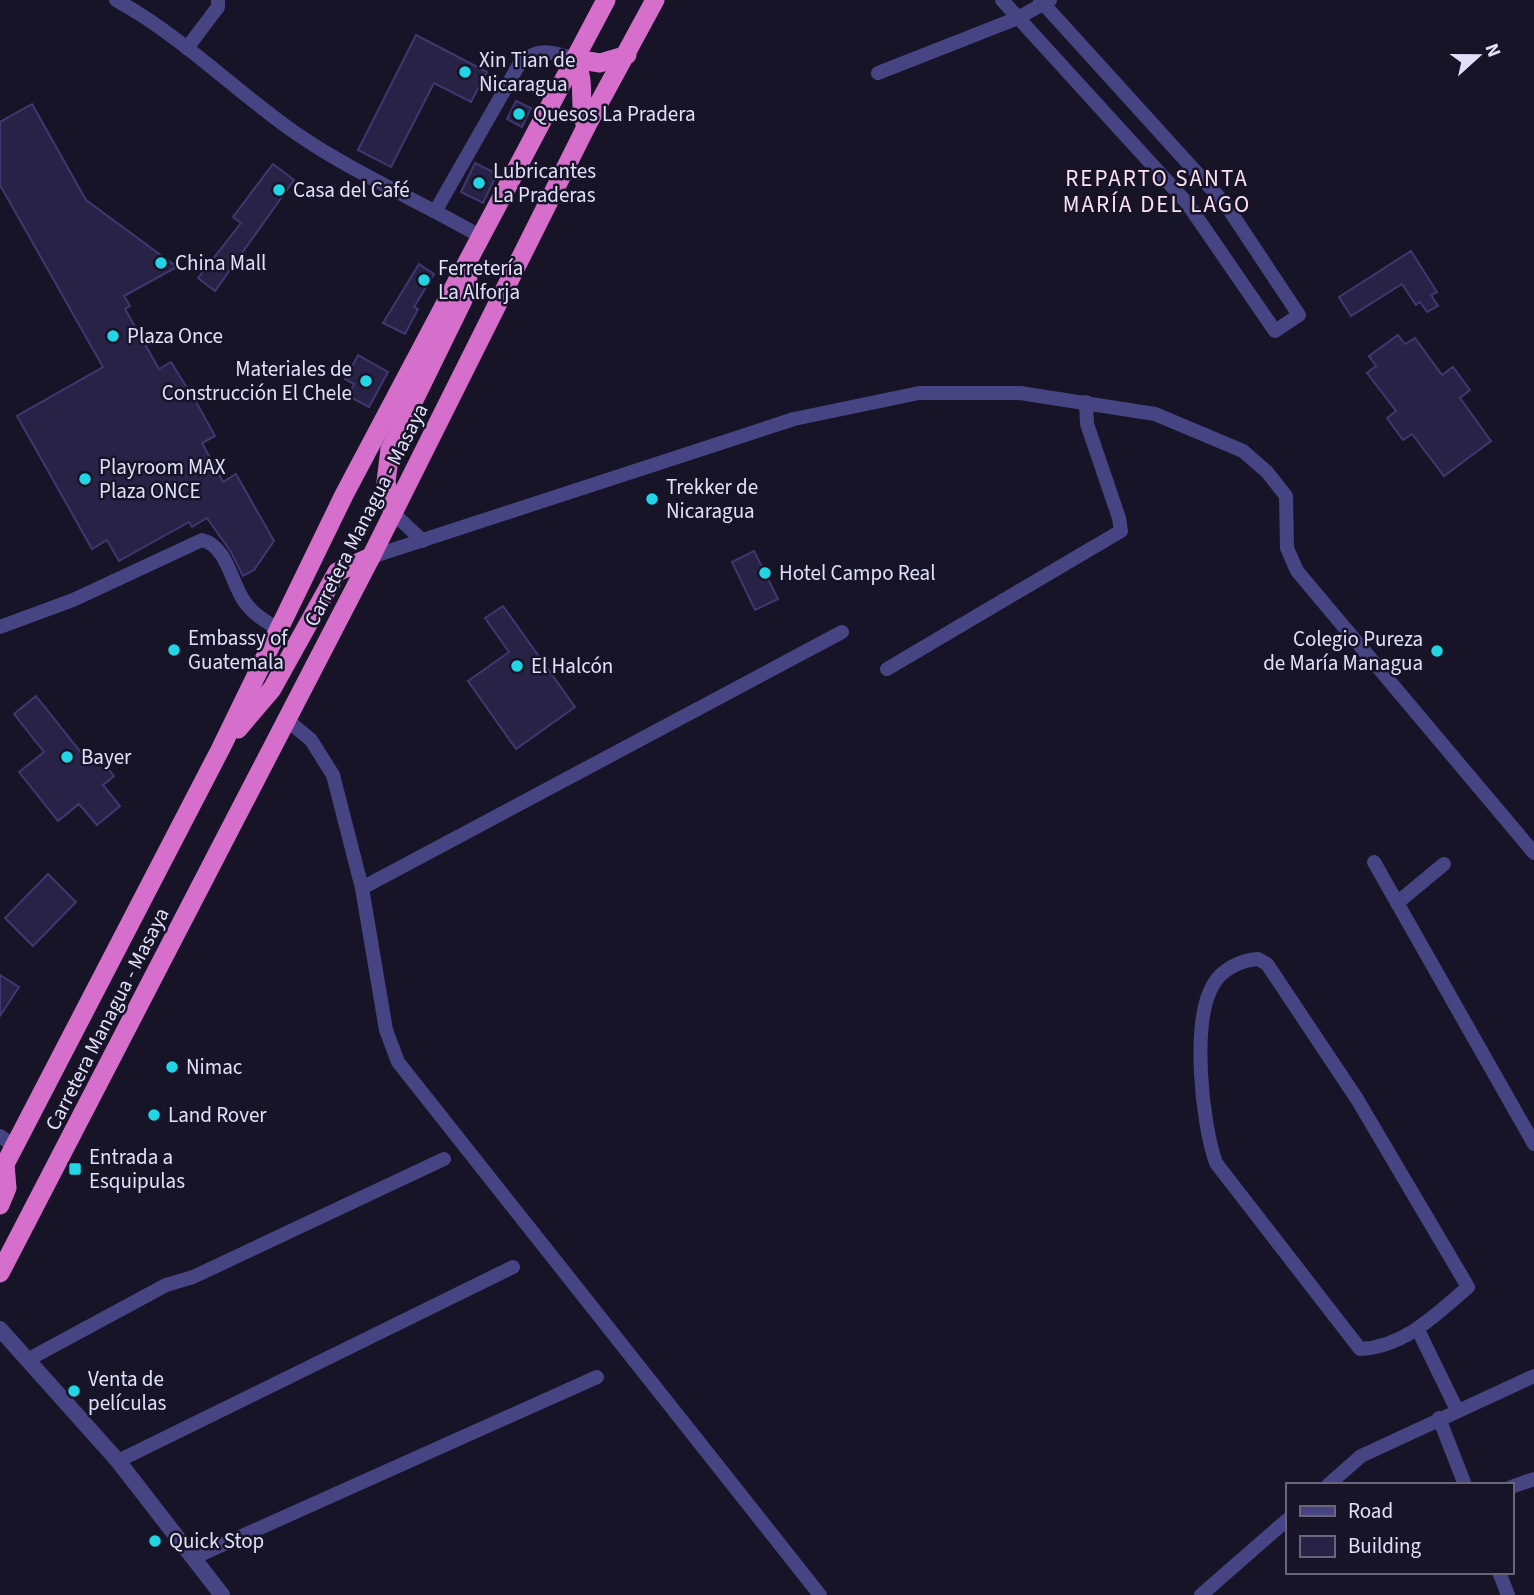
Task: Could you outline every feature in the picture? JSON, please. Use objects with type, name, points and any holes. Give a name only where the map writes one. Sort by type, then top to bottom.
[{"type":"highway","name":"Carretera Managua - Masaya","points":[[2,1169],[7,1141],[221,748],[344,495],[606,0]]},
{"type":"highway","name":"Carretera Managua - Masaya","points":[[0,1273],[371,557],[586,127],[655,0]]},
{"type":"highway","points":[[586,127],[582,113],[583,81],[575,59],[600,63],[627,55]]},
{"type":"highway","points":[[393,513],[386,482],[390,449],[463,300],[477,241]]},
{"type":"highway","points":[[221,748],[272,688],[337,572],[371,557]]},
{"type":"highway","points":[[0,1205],[7,1188],[2,1169]]},
{"type":"street","points":[[116,0],[145,16],[315,145],[436,210],[477,241]]},
{"type":"street","points":[[187,47],[218,6],[218,0]]},
{"type":"street","points":[[878,74],[1018,18],[1045,1],[1226,205],[1299,315],[1275,331],[1187,203],[1117,122],[1018,18],[1002,0]]},
{"type":"street","points":[[436,210],[520,63],[531,53],[543,51],[575,59]]},
{"type":"street","points":[[371,557],[794,419],[919,393],[1020,393],[1155,414],[1243,451],[1267,472],[1286,496],[1287,548],[1297,571],[1534,853]]},
{"type":"street","points":[[887,669],[1121,531],[1087,424],[1086,402]]},
{"type":"street","points":[[393,513],[423,541]]},
{"type":"street","points":[[0,627],[73,600],[202,540],[211,542],[219,551],[244,601],[256,615],[278,629]]},
{"type":"street","points":[[362,888],[842,632]]},
{"type":"street","points":[[287,720],[311,740],[333,775],[362,888],[386,1030],[398,1062],[820,1595]]},
{"type":"street","points":[[1374,862],[1534,1144]]},
{"type":"street","points":[[1397,903],[1444,864]]},
{"type":"street","points":[[1258,959],[1267,964],[1357,1099],[1468,1287],[1418,1329],[1379,1348],[1360,1349],[1216,1163],[1208,1139],[1202,1080],[1204,1008],[1213,984],[1242,960],[1258,959]]},
{"type":"street","points":[[29,1359],[166,1285],[193,1277],[444,1159]]},
{"type":"street","points":[[118,1461],[513,1267]]},
{"type":"street","points":[[0,1329],[118,1461],[222,1595]]},
{"type":"street","points":[[1418,1329],[1457,1410]]},
{"type":"street","points":[[1330,1483],[1361,1456],[1438,1418],[1534,1376]]},
{"type":"street","points":[[195,1557],[597,1377]]},
{"type":"street","points":[[1438,1418],[1464,1483]]},
{"type":"street","points":[[1513,1486],[1534,1479]]},
{"type":"street","points":[[1201,1595],[1286,1521]]},
{"type":"street","points":[[1500,1574],[1508,1595]]},
{"type":"building","points":[[416,35],[487,72],[471,102],[434,83],[391,167],[358,150]]},
{"type":"building","name":"Quesos La Pradera","points":[[516,101],[531,108],[522,127],[507,119]]},
{"type":"building","name":"Plaza Once","points":[[32,104],[86,200],[177,267],[124,296],[130,306],[125,309],[159,369],[171,362],[199,407],[215,436],[202,443],[223,482],[236,474],[274,541],[254,570],[243,576],[231,552],[207,518],[192,527],[189,522],[119,561],[107,540],[92,549],[17,416],[103,367],[0,185],[0,122]]},
{"type":"building","name":"Lubricantes La Praderas","points":[[475,163],[497,174],[483,203],[461,192]]},
{"type":"building","points":[[273,164],[294,180],[215,291],[198,278],[241,223],[233,217]]},
{"type":"building","points":[[1411,251],[1437,292],[1431,295],[1438,306],[1427,312],[1420,302],[1416,305],[1402,284],[1351,316],[1339,297]]},
{"type":"building","points":[[419,264],[434,274],[414,307],[418,309],[405,334],[383,323]]},
{"type":"building","points":[[1398,335],[1405,344],[1415,338],[1442,375],[1453,367],[1470,390],[1460,398],[1491,441],[1444,476],[1412,434],[1403,440],[1387,418],[1396,411],[1367,373],[1376,366],[1369,356]]},
{"type":"building","name":"Materiales de Construcción El Chele","points":[[358,355],[388,372],[369,407],[348,396],[354,384],[345,379]]},
{"type":"building","points":[[754,551],[778,599],[755,610],[732,562]]},
{"type":"building","name":"El Halcón","points":[[503,606],[575,707],[516,749],[468,681],[509,652],[485,618]]},
{"type":"building","name":"Bayer","points":[[36,696],[87,760],[96,753],[114,776],[103,785],[120,806],[97,825],[79,804],[58,821],[19,772],[44,752],[14,714]]},
{"type":"building","points":[[48,874],[76,902],[33,946],[5,918]]},
{"type":"building","points":[[0,975],[19,987],[0,1016]]},
{"type":"place","name":"Xin Tian de Nicaragua","points":[[465,72]]},
{"type":"place","name":"Quesos La Pradera","points":[[519,114]]},
{"type":"place","name":"Lubricantes La Praderas","points":[[479,183]]},
{"type":"place","name":"Casa del Café","points":[[279,190]]},
{"type":"place","name":"China Mall","points":[[161,263]]},
{"type":"place","name":"Ferretería La Alforja","points":[[424,280]]},
{"type":"place","name":"Plaza Once","points":[[113,336]]},
{"type":"place","name":"Materiales de Construcción El Chele","points":[[366,381]]},
{"type":"place","name":"Playroom MAX Plaza ONCE","points":[[85,479]]},
{"type":"place","name":"Trekker de Nicaragua","points":[[652,499]]},
{"type":"place","name":"Hotel Campo Real","points":[[765,573]]},
{"type":"place","name":"Embassy of Guatemala","points":[[174,650]]},
{"type":"place","name":"Colegio Pureza de María Managua","points":[[1437,651]]},
{"type":"place","name":"El Halcón","points":[[517,666]]},
{"type":"place","name":"Bayer","points":[[67,757]]},
{"type":"place","name":"Nimac","points":[[172,1067]]},
{"type":"place","name":"Land Rover","points":[[154,1115]]},
{"type":"place","name":"Entrada a Esquipulas","points":[[75,1169]]},
{"type":"place","name":"Venta de películas","points":[[74,1391]]},
{"type":"place","name":"Quick Stop","points":[[155,1541]]},
{"type":"district","name":"REPARTO SANTA MARÍA DEL LAGO","points":[[1157,191]]}]
